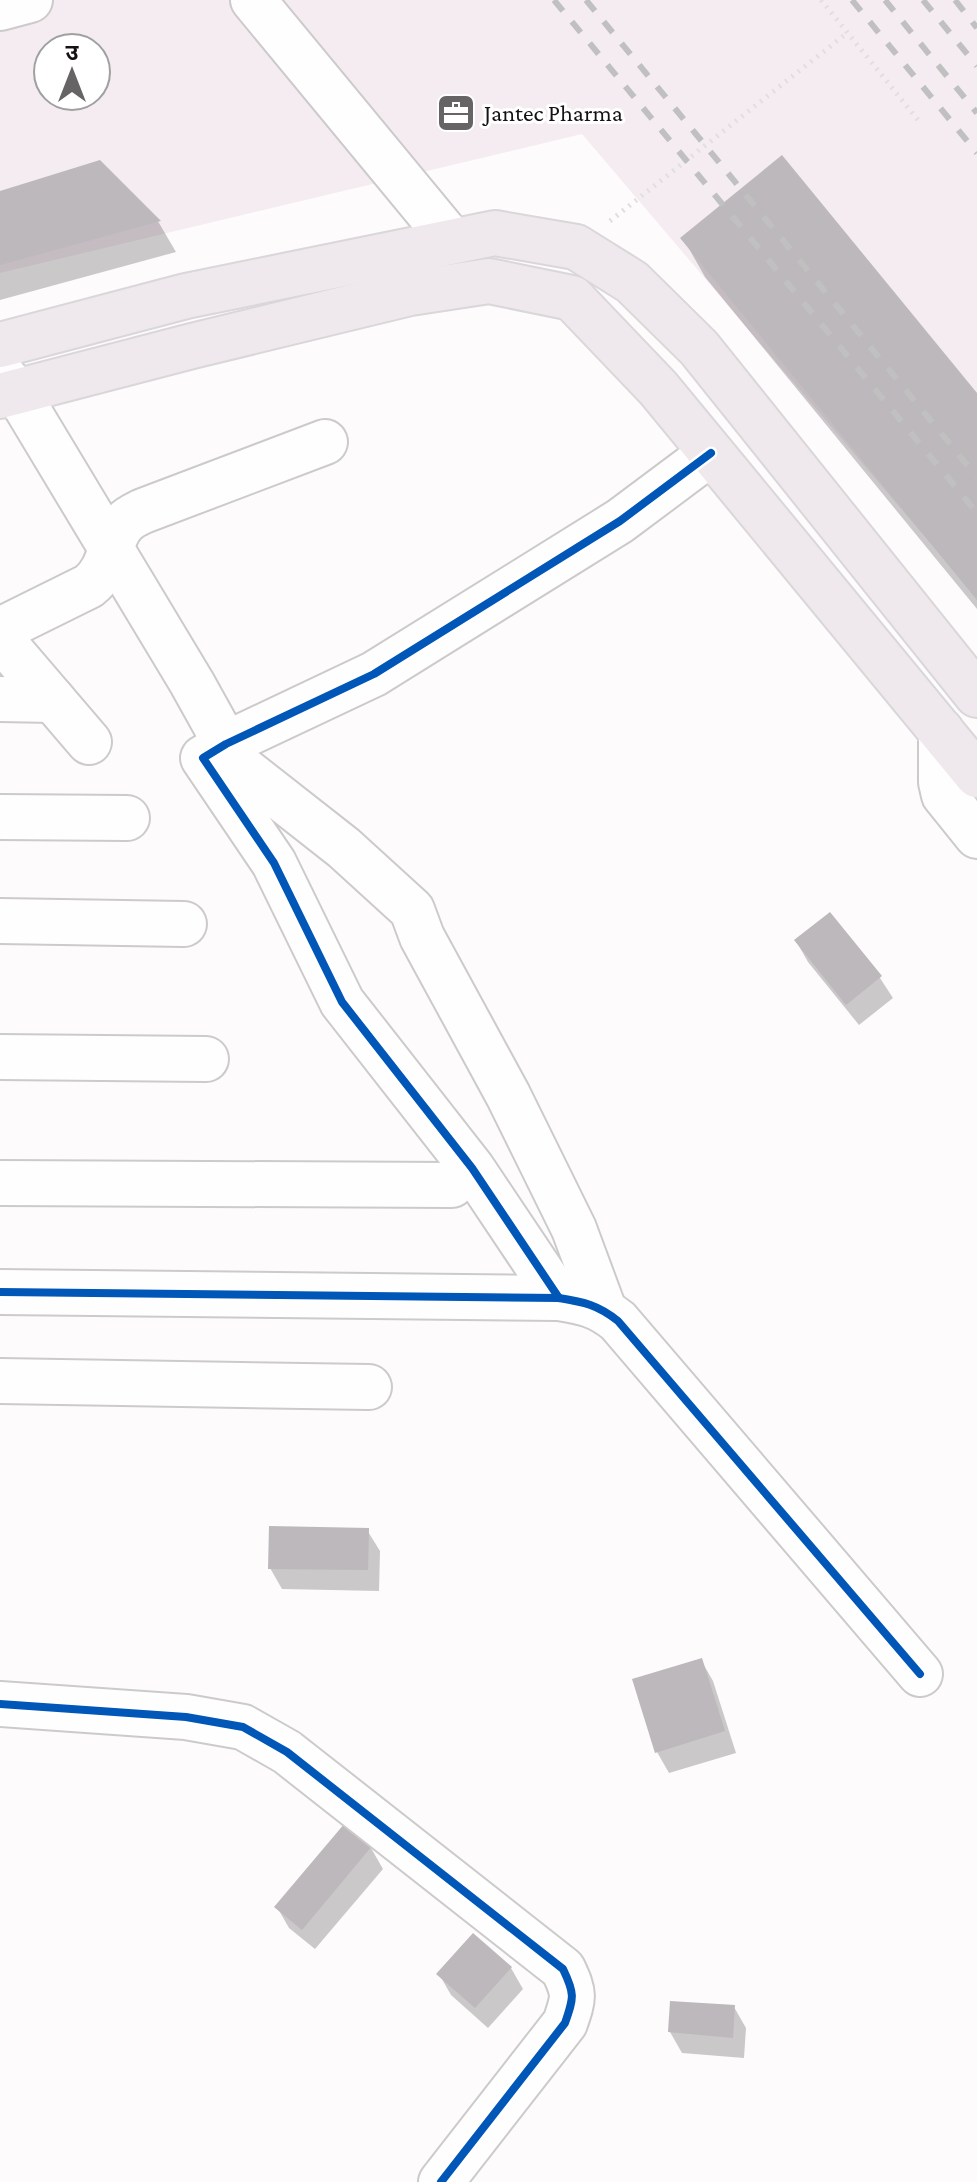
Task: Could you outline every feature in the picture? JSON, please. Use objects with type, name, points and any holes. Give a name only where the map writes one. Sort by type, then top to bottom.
[{"type":"main road","points":[[0,345],[186,296],[495,233],[576,247],[632,282],[699,348],[977,695]]},
{"type":"main road","points":[[6,387],[410,293],[489,281],[572,298],[658,388],[977,775]]},
{"type":"street","points":[[0,8],[30,0]]},
{"type":"street","points":[[253,0],[452,241]]},
{"type":"street","points":[[6,387],[112,551],[237,764],[344,848],[412,910],[422,937],[508,1095],[562,1204],[604,1310]]},
{"type":"street","points":[[0,630],[89,586],[103,570],[124,523],[143,511],[325,442]]},
{"type":"street","points":[[559,1298],[472,1168],[342,1002],[274,863],[203,758],[387,666],[620,521],[711,453]]},
{"type":"street","points":[[0,638],[89,742]]},
{"type":"street","points":[[0,699],[53,700]]},
{"type":"street","points":[[941,731],[944,795],[977,836]]},
{"type":"street","points":[[0,817],[127,818]]},
{"type":"street","points":[[0,921],[184,924]]},
{"type":"street","points":[[0,1057],[206,1059]]},
{"type":"street","points":[[0,1183],[452,1185]]},
{"type":"street","points":[[0,1292],[559,1298],[588,1303],[618,1321],[920,1674]]},
{"type":"street","points":[[0,1381],[369,1387]]},
{"type":"street","points":[[0,1704],[186,1717],[243,1727],[287,1752],[563,1969],[572,1988],[571,2006],[565,2023],[441,2182]]},
{"type":"path","points":[[821,0],[918,120]]},
{"type":"path","points":[[576,247],[847,33]]},
{"type":"shaded area","points":[[0,0],[977,0],[977,598],[582,134],[0,273]]},
{"type":"building","points":[[782,155],[977,393],[977,600],[680,238]]},
{"type":"building","points":[[100,160],[161,221],[0,265],[0,191]]},
{"type":"building","points":[[830,912],[882,976],[846,1005],[794,940]]},
{"type":"building","points":[[269,1526],[369,1528],[368,1570],[268,1569]]},
{"type":"building","points":[[702,1658],[725,1731],[655,1753],[632,1679]]},
{"type":"building","points":[[345,1823],[372,1846],[302,1930],[274,1907]]},
{"type":"building","points":[[473,1933],[512,1967],[475,2008],[436,1974]]},
{"type":"building","points":[[670,2001],[735,2005],[733,2038],[668,2032]]},
{"type":"railway","points":[[554,0],[977,513]]},
{"type":"railway","points":[[586,0],[977,477]]},
{"type":"railway","points":[[852,0],[977,153]]},
{"type":"railway","points":[[885,0],[977,113]]},
{"type":"railway","points":[[923,0],[977,66]]},
{"type":"railway","points":[[955,0],[977,28]]},
{"type":"cycle path","points":[[559,1298],[472,1168],[342,1002],[274,863],[203,758],[226,744],[374,674],[620,521],[711,453]]},
{"type":"cycle path","points":[[0,1292],[559,1298],[597,1308],[618,1321],[920,1674]]},
{"type":"cycle path","points":[[0,1704],[186,1717],[243,1727],[287,1752],[563,1969],[572,1996],[565,2023],[441,2182]]},
{"type":"place","name":"Jantec Pharma","points":[[456,113]]}]
